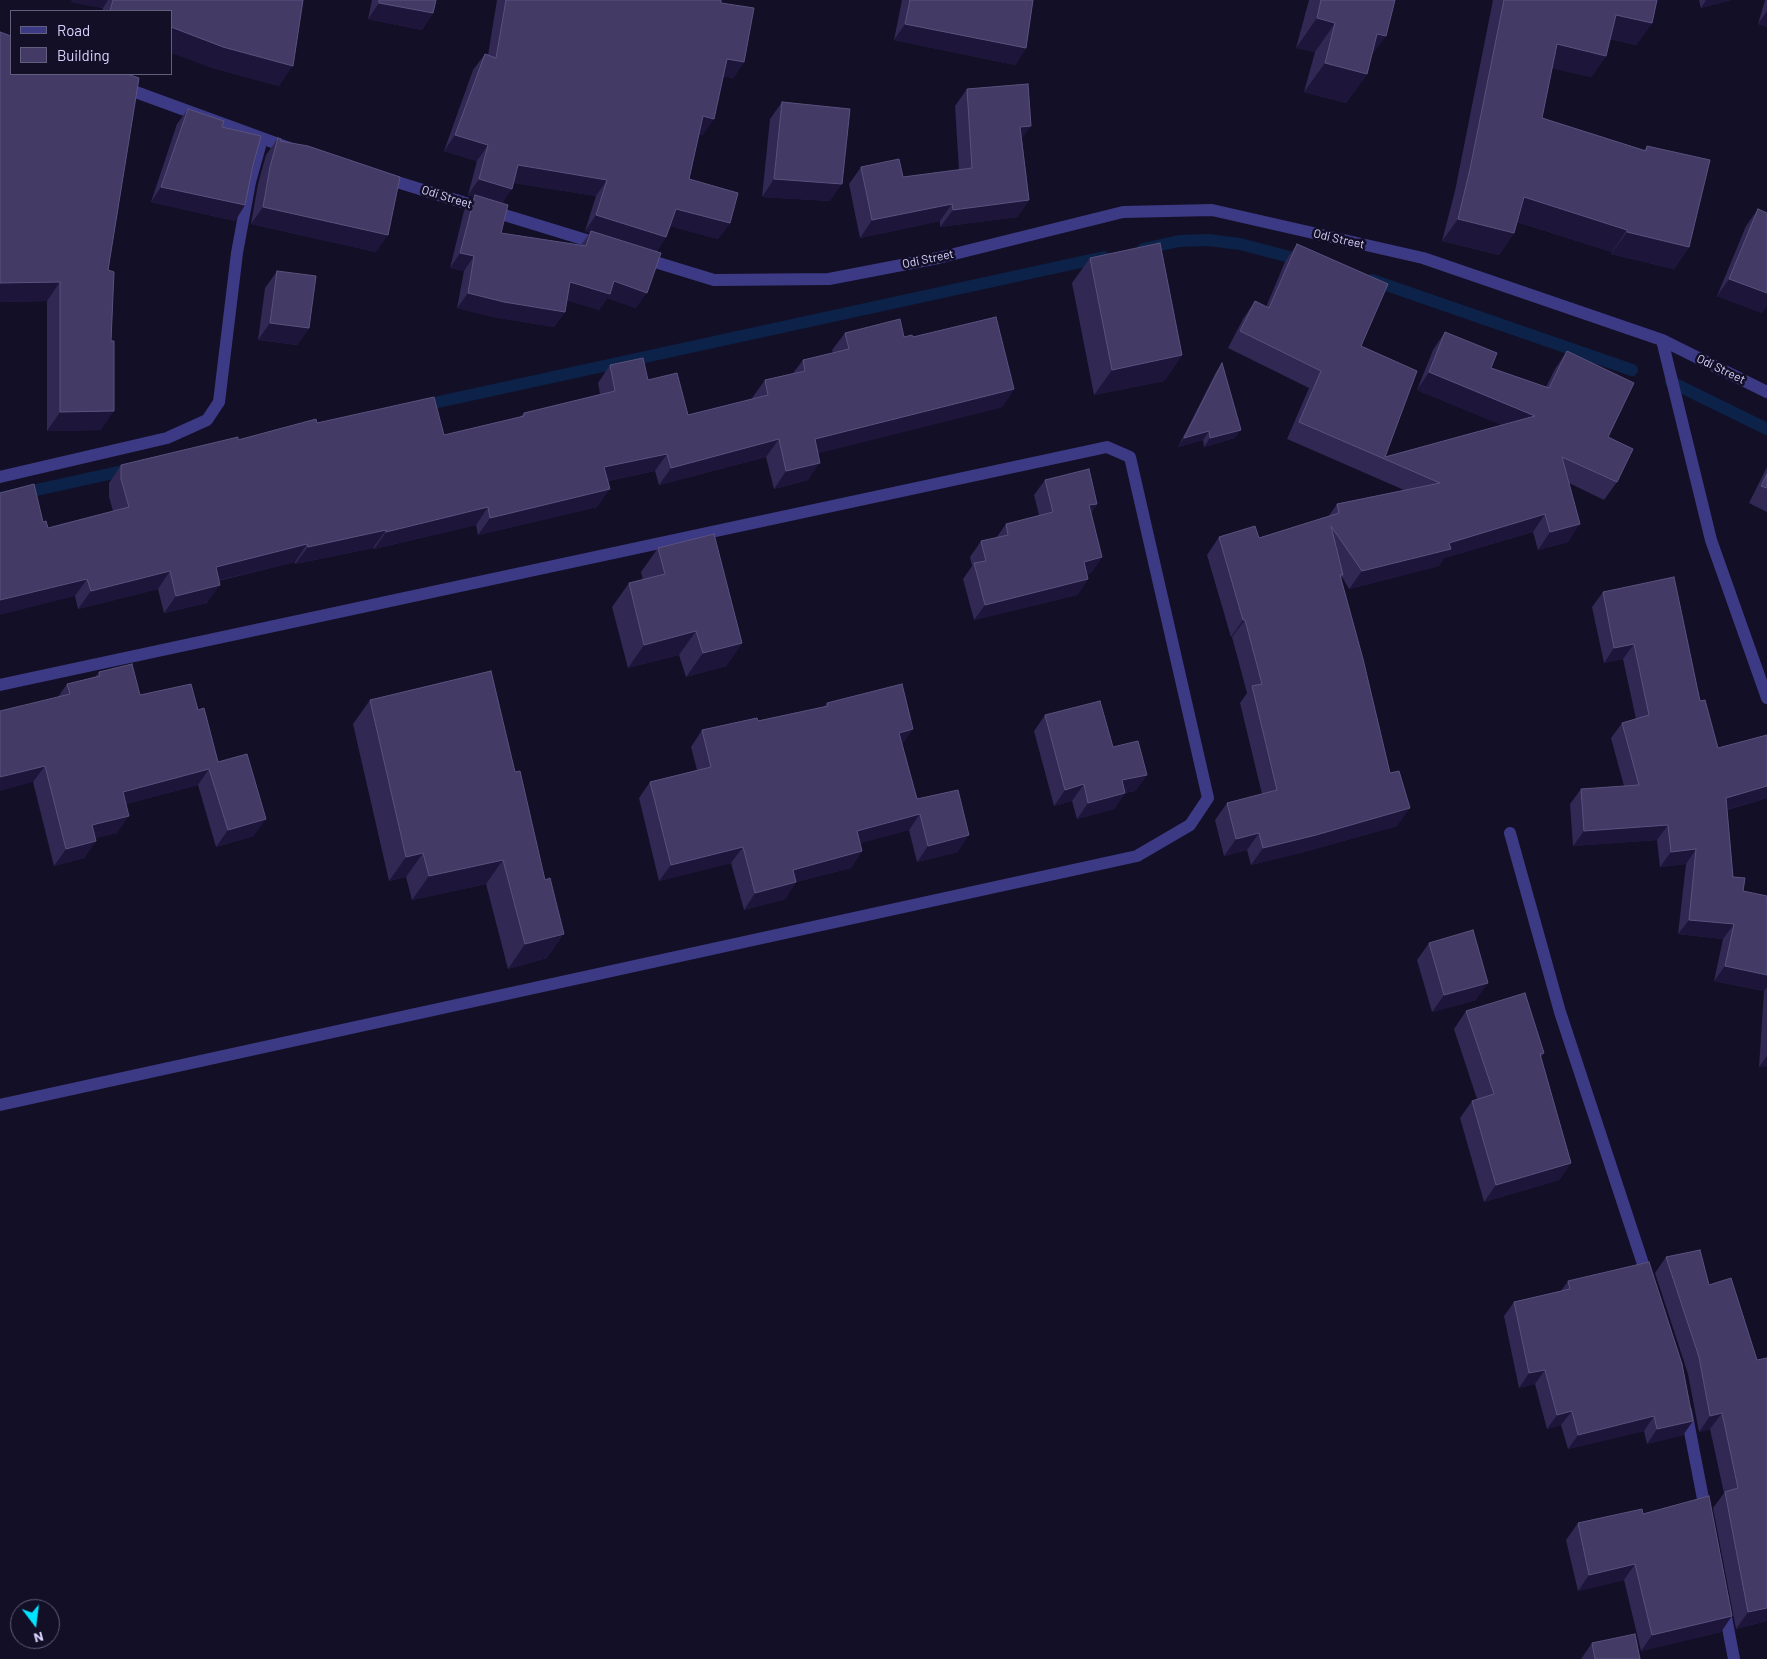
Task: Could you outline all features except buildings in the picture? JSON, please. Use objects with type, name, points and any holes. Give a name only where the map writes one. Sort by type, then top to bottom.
[{"type":"street","points":[[114,84],[305,153]]},
{"type":"street","points":[[0,477],[167,438],[206,420],[219,402],[237,253],[250,182],[262,139]]},
{"type":"street","name":"Odi Street","points":[[368,173],[611,248]]},
{"type":"street","name":"Odi Street","points":[[630,254],[714,280],[829,279],[938,258],[1123,212],[1212,210],[1423,258],[1662,340],[1767,392]]},
{"type":"street","points":[[1662,340],[1711,540],[1767,698]]},
{"type":"street","points":[[0,685],[1107,447],[1130,457],[1208,798],[1190,825],[1138,856],[0,1105]]},
{"type":"street","points":[[1510,833],[1560,1012],[1652,1292]]},
{"type":"street","points":[[1683,1396],[1708,1522]]},
{"type":"street","points":[[1721,1591],[1734,1659]]},
{"type":"waterway","points":[[1143,249],[1179,241],[1208,240],[1240,244],[1305,261]]},
{"type":"waterway","points":[[420,406],[1104,257]]},
{"type":"waterway","points":[[1372,280],[1632,370]]},
{"type":"waterway","points":[[1671,382],[1767,429]]},
{"type":"waterway","points":[[0,498],[132,469]]}]
